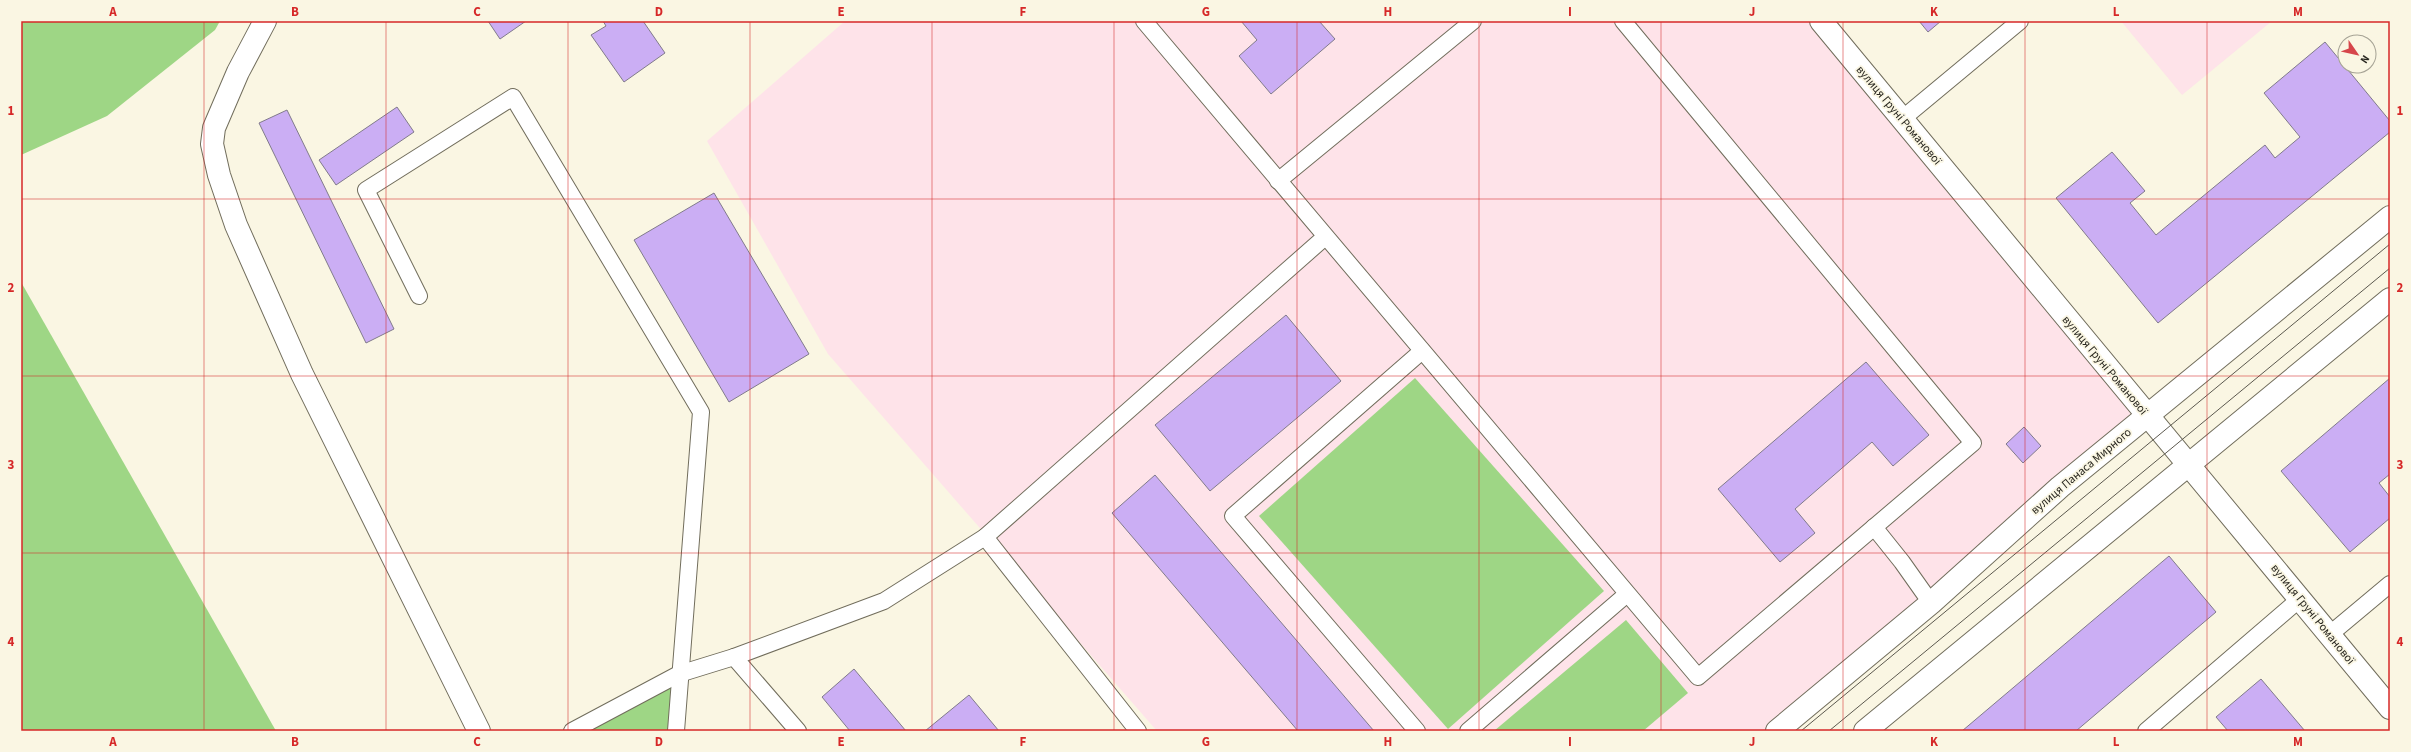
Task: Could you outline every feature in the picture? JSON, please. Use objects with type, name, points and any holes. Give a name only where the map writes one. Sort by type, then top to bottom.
[{"type":"street","points":[[265,21],[238,72],[214,128],[212,144],[218,175],[236,225],[302,374],[479,731]]},
{"type":"street","name":"вулиця Груні Романової","points":[[1821,21],[2147,416],[2301,598],[2329,635],[2390,708]]},
{"type":"street","name":"вулиця Панаса Мирного","points":[[1777,731],[1931,603],[2060,487],[2390,217]]},
{"type":"street","points":[[1865,731],[2390,299]]},
{"type":"lane","points":[[1144,21],[1698,677],[1972,443],[1623,21]]},
{"type":"lane","points":[[1278,181],[1473,21]]},
{"type":"lane","points":[[1902,118],[2020,21]]},
{"type":"lane","points":[[419,296],[366,190],[512,97],[701,412],[679,674],[676,731]]},
{"type":"lane","points":[[572,731],[679,674],[734,658],[884,601],[985,537],[1325,237]]},
{"type":"lane","points":[[1417,731],[1233,516],[1422,351]]},
{"type":"lane","points":[[1874,527],[1902,562],[1931,603]]},
{"type":"lane","points":[[985,537],[1138,731]]},
{"type":"lane","points":[[2329,635],[2390,584]]},
{"type":"lane","points":[[1468,731],[1627,594]]},
{"type":"lane","points":[[2146,731],[2301,598]]},
{"type":"lane","points":[[734,658],[798,731]]},
{"type":"shaded area","points":[[845,21],[1819,21],[2147,416],[1777,731],[1157,731],[828,354],[707,141]]},
{"type":"shaded area","points":[[2121,21],[2272,21],[2182,95]]},
{"type":"green space","points":[[21,21],[220,21],[215,30],[107,116],[21,155]]},
{"type":"green space","points":[[21,282],[276,731],[21,731]]},
{"type":"green space","points":[[1415,378],[1604,591],[1448,729],[1259,516]]},
{"type":"green space","points":[[1626,620],[1688,693],[1643,731],[1494,731]]},
{"type":"green space","points":[[679,674],[676,731],[572,731]]},
{"type":"building","points":[[488,21],[526,21],[500,39]]},
{"type":"building","points":[[603,21],[643,21],[665,53],[624,82],[591,35],[606,26]]},
{"type":"building","points":[[1241,21],[1319,21],[1335,39],[1271,94],[1239,56],[1257,40]]},
{"type":"building","points":[[1919,21],[1941,21],[1928,32]]},
{"type":"building","points":[[2325,42],[2337,57],[2337,74],[2351,74],[2390,121],[2390,132],[2158,323],[2056,198],[2112,152],[2145,191],[2130,203],[2156,235],[2265,145],[2275,158],[2300,137],[2264,93]]},
{"type":"building","points":[[397,107],[414,132],[336,185],[319,160]]},
{"type":"building","points":[[287,110],[394,329],[366,343],[259,123]]},
{"type":"building","points":[[714,193],[809,354],[729,402],[634,240]]},
{"type":"building","points":[[1286,315],[1341,381],[1210,491],[1155,425]]},
{"type":"building","points":[[1866,362],[1929,435],[1893,466],[1872,442],[1795,509],[1815,533],[1780,562],[1718,489]]},
{"type":"building","points":[[2390,378],[2390,474],[2379,483],[2390,497],[2390,518],[2350,552],[2281,471]]},
{"type":"building","points":[[2024,427],[2041,446],[2023,463],[2006,444]]},
{"type":"building","points":[[1155,475],[1374,731],[1298,731],[1112,513]]},
{"type":"building","points":[[2169,556],[2216,612],[2076,731],[1962,731]]},
{"type":"building","points":[[854,669],[906,731],[850,731],[822,697]]},
{"type":"building","points":[[2261,679],[2305,731],[2228,731],[2216,717]]},
{"type":"building","points":[[969,695],[999,731],[925,731]]},
{"type":"tram line","points":[[1801,731],[2390,244]]},
{"type":"tram line","points":[[1829,731],[2390,268]]}]
